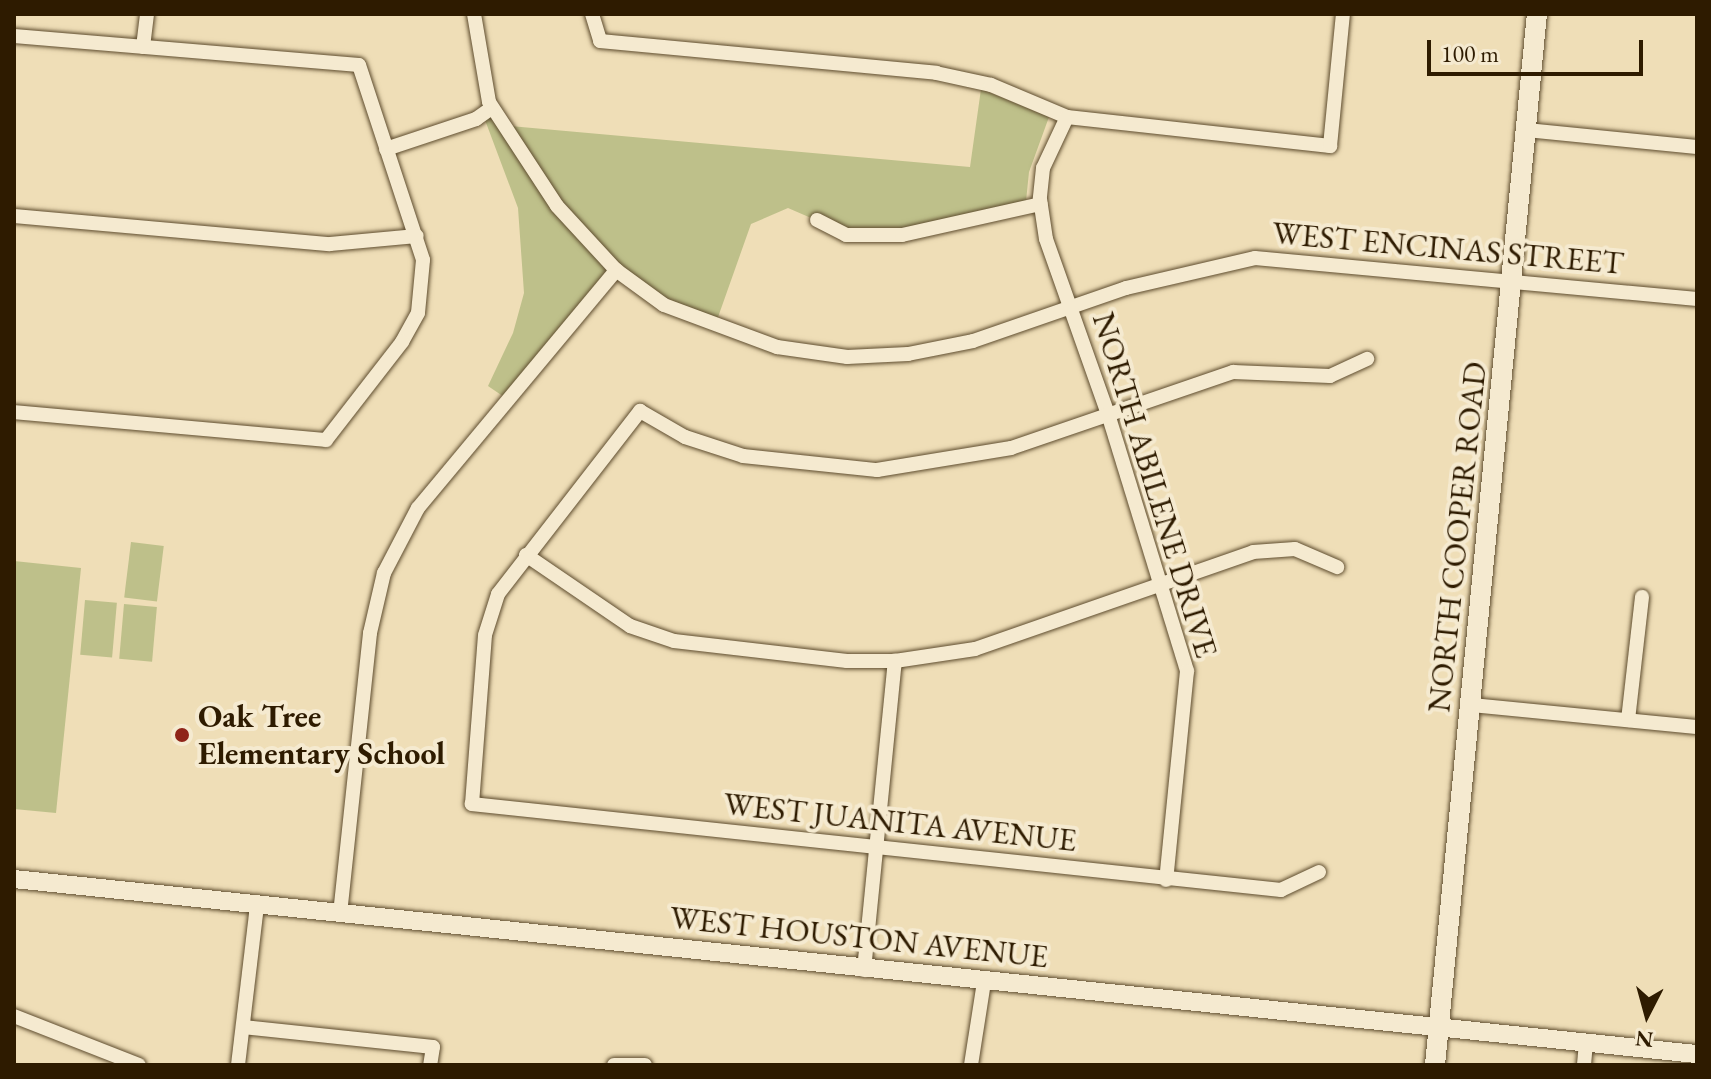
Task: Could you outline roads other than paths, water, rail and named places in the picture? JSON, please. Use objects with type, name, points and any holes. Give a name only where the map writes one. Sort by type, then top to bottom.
[{"type":"main road","name":"NORTH COOPER ROAD","points":[[1435,1065],[1537,14]]},
{"type":"street","points":[[143,47],[147,14]]},
{"type":"street","name":"WEST ENCINAS STREET","points":[[474,14],[492,108],[557,206],[616,270],[664,305],[717,328],[777,347],[847,357],[908,354],[973,341],[1157,280],[1255,258],[1697,299]]},
{"type":"street","points":[[592,14],[600,41],[936,73],[991,85],[1067,117],[1330,146],[1343,14]]},
{"type":"street","points":[[14,36],[359,65],[423,260],[418,313],[402,342],[326,440],[14,412]]},
{"type":"street","points":[[386,149],[476,119],[492,108]]},
{"type":"street","name":"NORTH ABILENE DRIVE","points":[[1067,117],[1043,168],[1041,204],[1046,239],[1108,414],[1187,671],[1166,880]]},
{"type":"street","points":[[1526,130],[1697,147]]},
{"type":"street","points":[[817,220],[846,235],[902,235],[1041,204]]},
{"type":"street","points":[[14,216],[330,244],[417,236]]},
{"type":"street","points":[[340,914],[370,633],[384,573],[418,508],[616,270]]},
{"type":"street","points":[[1337,567],[1295,549],[1253,552],[975,649],[895,661],[847,661],[674,641],[617,619],[526,555],[640,411],[685,437],[743,456],[877,470],[1011,448],[1233,372],[1330,376],[1367,359]]},
{"type":"street","name":"WEST JUANITA AVENUE","points":[[526,555],[498,594],[485,635],[472,804],[1281,890],[1319,872]]},
{"type":"street","points":[[1628,720],[1642,597]]},
{"type":"street","points":[[864,970],[879,847],[895,661]]},
{"type":"street","points":[[1471,705],[1697,727]]},
{"type":"street","name":"WEST HOUSTON AVENUE","points":[[14,879],[340,914],[488,926],[864,970],[1439,1030],[1697,1054]]},
{"type":"street","points":[[238,1065],[257,905]]},
{"type":"street","points":[[971,1065],[984,982]]},
{"type":"street","points":[[14,1016],[139,1065]]},
{"type":"street","points":[[243,1027],[433,1047],[430,1065]]},
{"type":"street","points":[[1584,1065],[1586,1044]]},
{"type":"street","points":[[615,1063],[645,1065]]},
{"type":"place","name":"Oak Tree Elementary School","points":[[182,735]]}]
